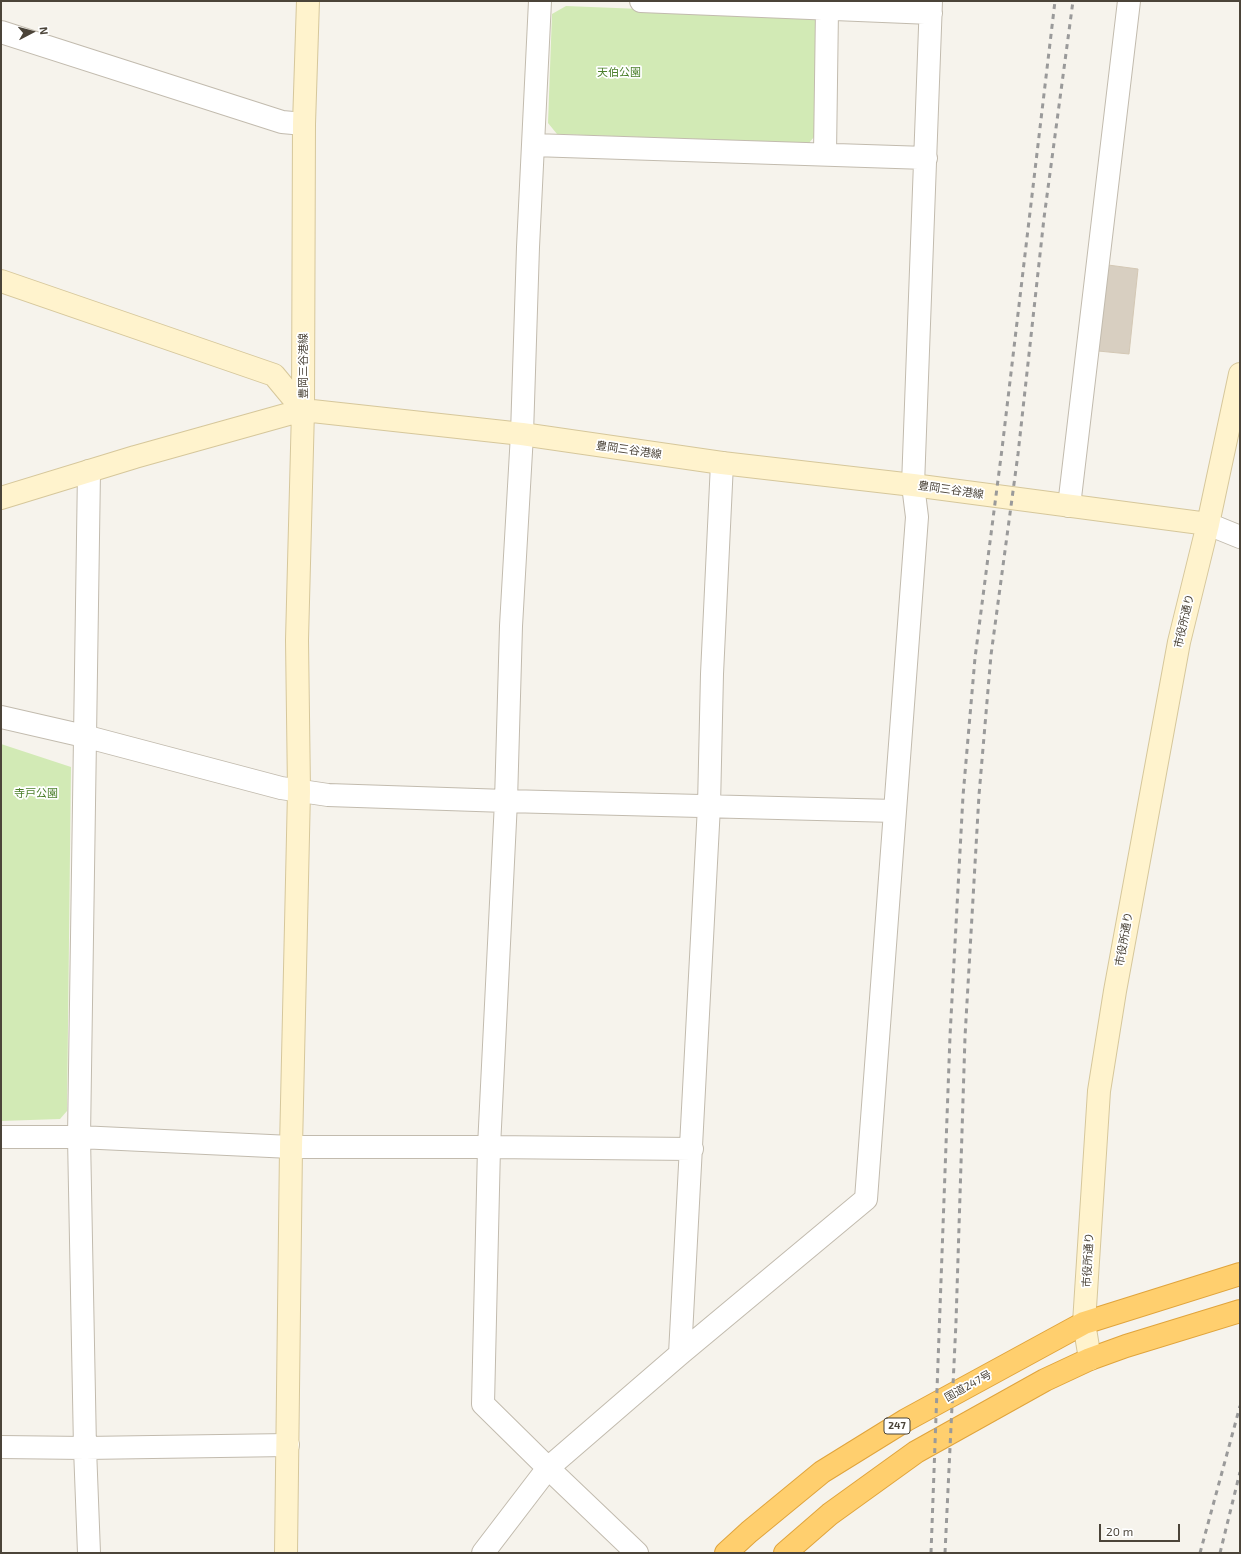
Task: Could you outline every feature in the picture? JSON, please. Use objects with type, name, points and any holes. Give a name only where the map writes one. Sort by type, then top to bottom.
[{"type":"highway","name":"国道247号","points":[[726,1553],[749,1532],[822,1472],[906,1420],[1084,1323],[1240,1274]]},
{"type":"highway","points":[[785,1553],[830,1514],[916,1452],[1045,1380],[1090,1359],[1126,1346],[1240,1312]]},
{"type":"street","name":"豊岡三谷港線","points":[[308,1],[304,124],[303,410],[522,434],[722,463],[913,485],[1208,524]]},
{"type":"street","points":[[540,1],[528,247],[522,434],[511,626],[506,801],[488,1147],[483,1404],[637,1553]]},
{"type":"street","points":[[482,1553],[548,1468],[680,1354],[866,1199],[917,517],[913,485],[931,7],[827,9],[641,1]]},
{"type":"street","points":[[1069,506],[1129,1]]},
{"type":"street","points":[[825,154],[827,9]]},
{"type":"street","points":[[1,32],[282,122],[304,124]]},
{"type":"street","points":[[533,145],[926,158]]},
{"type":"street","points":[[1,281],[274,375],[303,410],[297,640],[299,791],[291,1148],[286,1553]]},
{"type":"street","points":[[1240,374],[1208,524],[1240,538]]},
{"type":"street","points":[[1,498],[89,471],[303,410]]},
{"type":"street","points":[[680,1354],[709,806],[712,674],[722,463]]},
{"type":"street","points":[[89,471],[79,1137],[85,1448],[89,1553]]},
{"type":"street","name":"市役所通り","points":[[1090,1359],[1084,1323],[1099,1091],[1115,991],[1179,642],[1208,524]]},
{"type":"street","points":[[1,717],[84,736],[281,788],[328,795],[895,811]]},
{"type":"street","points":[[1,1137],[79,1137],[291,1148],[488,1147],[692,1149]]},
{"type":"street","points":[[1,1447],[85,1448],[288,1445]]},
{"type":"green space","name":"天伯公園","points":[[566,6],[815,16],[823,27],[819,131],[809,143],[557,134],[548,123],[552,14]]},
{"type":"green space","name":"寺戸公園","points":[[1,744],[71,767],[67,1111],[60,1119],[1,1121]]},
{"type":"building","points":[[1108,265],[1138,269],[1129,354],[1098,351]]},
{"type":"railway","points":[[931,1553],[950,1036],[963,796],[975,658],[1002,449],[1055,1]]},
{"type":"railway","points":[[945,1553],[956,1322],[965,1037],[979,795],[991,655],[1018,454],[1044,218],[1073,1]]},
{"type":"railway","points":[[1200,1553],[1240,1406]]},
{"type":"railway","points":[[1220,1553],[1240,1472]]}]
